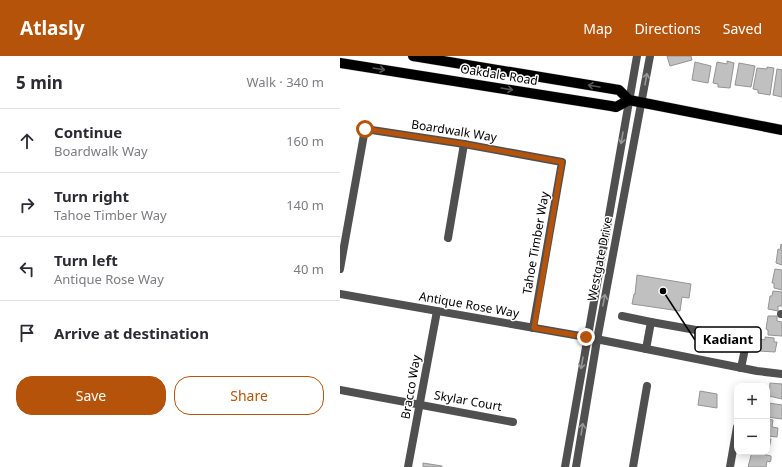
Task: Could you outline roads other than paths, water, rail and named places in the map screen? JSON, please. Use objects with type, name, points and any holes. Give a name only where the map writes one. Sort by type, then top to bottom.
[{"type":"main road","name":"Oakdale Road","points":[[413,56],[619,90],[629,100],[782,130]]},
{"type":"main road","name":"Oakdale Road","points":[[340,62],[616,107],[629,100]]},
{"type":"street","name":"Westgate Drive","points":[[564,467],[637,56]]},
{"type":"street","name":"Westgate Drive","points":[[576,467],[597,340],[650,56]]},
{"type":"street","name":"Boardwalk Way","points":[[340,269],[365,129],[464,144],[562,162]]},
{"type":"street","points":[[448,238],[464,144]]},
{"type":"street","name":"Tahoe Timber Way","points":[[534,328],[562,162]]},
{"type":"street","name":"Antique Rose Way","points":[[340,294],[586,337],[742,368],[782,374]]},
{"type":"street","name":"Bracco Way","points":[[408,467],[437,311]]},
{"type":"street","points":[[622,316],[735,337],[744,340],[746,344],[742,368]]},
{"type":"street","points":[[646,349],[651,322]]},
{"type":"street","points":[[635,467],[647,386]]},
{"type":"street","name":"Skylar Court","points":[[340,390],[513,422]]},
{"type":"street","points":[[730,467],[734,444]]},
{"type":"place","name":"Kadiant","points":[[663,291]]}]
